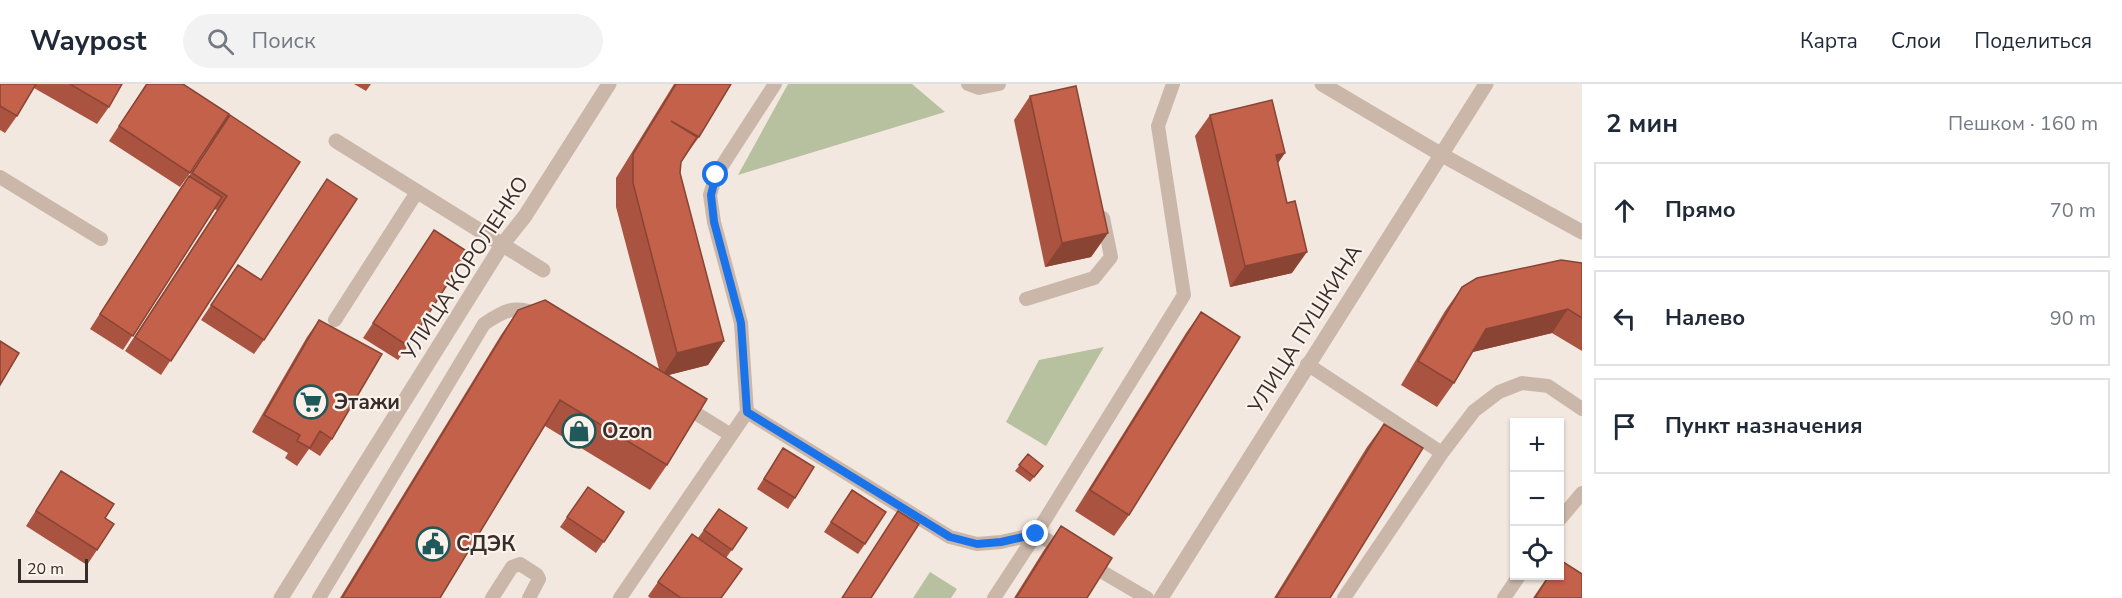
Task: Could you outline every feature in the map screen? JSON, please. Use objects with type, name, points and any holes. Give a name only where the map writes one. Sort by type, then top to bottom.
[{"type":"street","name":"УЛИЦА КОРОЛЕНКО","points":[[281,598],[502,245],[525,216],[609,84]]},
{"type":"street","points":[[1322,84],[1442,155],[1582,232]]},
{"type":"street","name":"УЛИЦА ПУШКИНА","points":[[1161,598],[1486,84]]},
{"type":"street","points":[[336,141],[543,270]]},
{"type":"lane","points":[[620,598],[747,412],[741,323],[714,222],[711,195],[716,175],[775,84]]},
{"type":"lane","points":[[968,84],[979,88],[999,84]]},
{"type":"lane","points":[[994,598],[1184,296],[1158,126],[1173,84]]},
{"type":"lane","points":[[0,177],[101,239]]},
{"type":"lane","points":[[335,320],[417,192]]},
{"type":"lane","points":[[1026,299],[1094,278],[1112,257],[1099,199]]},
{"type":"lane","points":[[319,598],[484,324],[502,312],[522,308],[549,321]]},
{"type":"lane","points":[[1307,364],[1442,453]]},
{"type":"lane","points":[[1344,598],[1442,453],[1474,411],[1499,392],[1522,383],[1548,386],[1582,409]]},
{"type":"lane","points":[[670,397],[731,435]]},
{"type":"lane","points":[[747,412],[950,537],[977,544],[1001,542],[1036,534],[1125,592],[1147,598]]},
{"type":"lane","points":[[1564,514],[1582,493]]},
{"type":"lane","points":[[492,598],[512,567],[520,564],[537,575],[539,579],[530,598]]},
{"type":"lane","points":[[1504,598],[1516,580]]},
{"type":"green space","points":[[788,84],[912,84],[945,112],[738,175]]},
{"type":"green space","points":[[1104,347],[1046,446],[1006,422],[1039,360]]},
{"type":"green space","points":[[930,572],[957,589],[951,598],[913,598]]},
{"type":"building","points":[[0,84],[36,84],[17,116],[0,106]]},
{"type":"building","points":[[70,84],[122,84],[109,107]]},
{"type":"building","points":[[147,84],[183,84],[229,114],[190,173],[119,126]]},
{"type":"building","points":[[676,84],[731,84],[699,137],[671,121],[697,137],[681,162],[680,173],[724,341],[677,353],[633,183],[633,154]]},
{"type":"building","points":[[1076,86],[1108,233],[1062,243],[1030,96]]},
{"type":"building","points":[[1272,100],[1285,153],[1276,155],[1287,203],[1295,201],[1307,252],[1245,266],[1210,115]]},
{"type":"building","points":[[230,115],[300,162],[171,361],[135,337],[227,196],[192,173]]},
{"type":"building","points":[[189,176],[222,197],[133,336],[100,314]]},
{"type":"building","points":[[327,179],[357,199],[264,340],[211,305],[238,265],[261,280]]},
{"type":"building","points":[[434,230],[468,252],[408,346],[373,323]]},
{"type":"building","points":[[1561,260],[1582,263],[1582,318],[1568,309],[1486,329],[1454,383],[1418,361],[1462,287],[1477,278]]},
{"type":"building","points":[[545,300],[707,399],[667,465],[560,400],[440,598],[342,598],[518,310]]},
{"type":"building","points":[[1201,312],[1240,337],[1129,515],[1090,490]]},
{"type":"building","name":"Этажи","points":[[319,320],[382,354],[332,439],[320,431],[310,448],[297,441],[300,435],[264,415]]},
{"type":"building","points":[[0,341],[19,353],[0,385]]},
{"type":"building","points":[[1384,424],[1423,448],[1330,598],[1276,598]]},
{"type":"building","points":[[783,448],[814,467],[795,498],[764,479]]},
{"type":"building","points":[[1028,454],[1043,466],[1034,477],[1019,465]]},
{"type":"building","points":[[61,471],[114,504],[105,518],[114,524],[97,550],[36,511]]},
{"type":"building","points":[[588,487],[624,512],[604,542],[567,517]]},
{"type":"building","points":[[852,490],[886,512],[865,544],[831,522]]},
{"type":"building","points":[[719,509],[747,528],[732,550],[704,530]]},
{"type":"building","points":[[898,511],[919,524],[871,598],[842,598]]},
{"type":"building","points":[[1061,526],[1112,558],[1087,598],[1016,598]]},
{"type":"building","points":[[692,534],[742,569],[721,598],[681,598],[658,582]]},
{"type":"building","points":[[1564,563],[1582,574],[1582,598],[1535,598],[1546,580],[1564,580]]},
{"type":"place","name":"Этажи","points":[[311,402]]},
{"type":"place","name":"Ozon","points":[[579,431]]},
{"type":"place","name":"СДЭК","points":[[433,544]]},
{"type":"route","points":[[716,175],[711,195],[714,222],[741,323],[747,412],[950,537],[977,544],[1001,542],[1036,534]]}]
